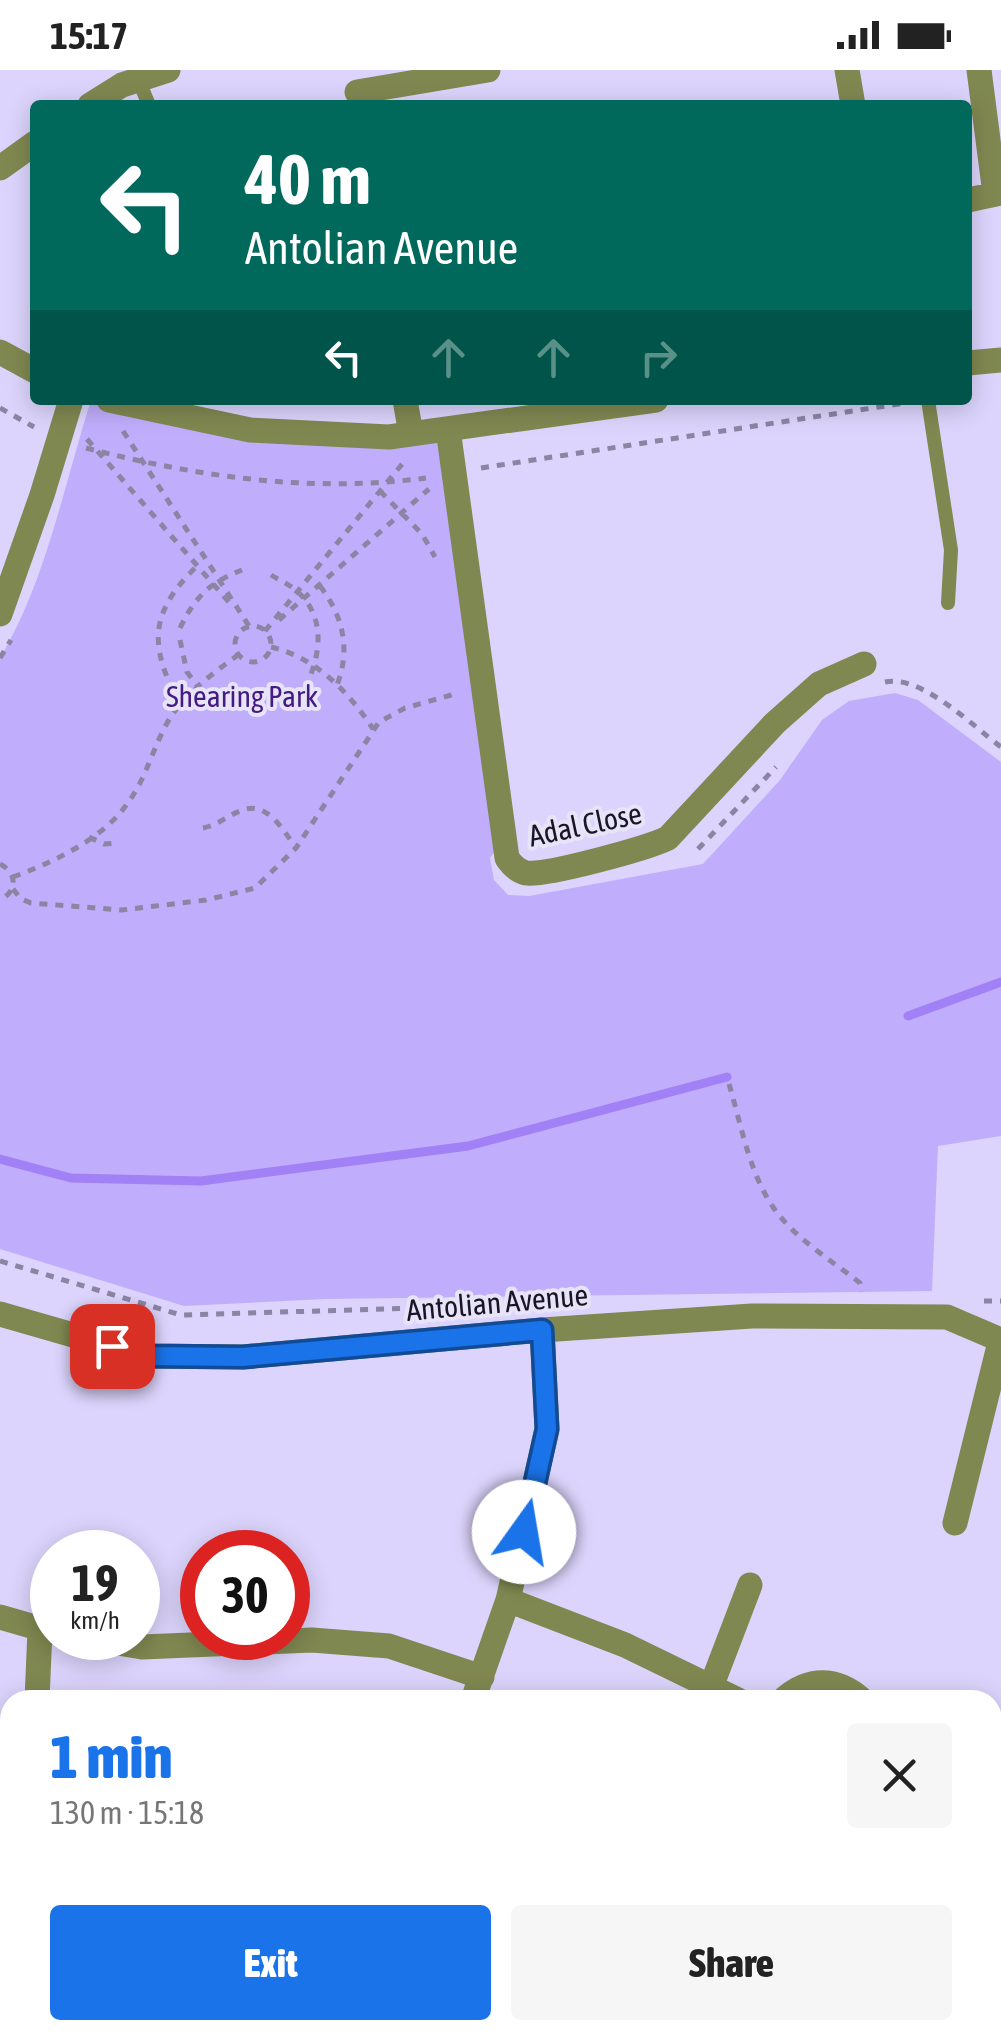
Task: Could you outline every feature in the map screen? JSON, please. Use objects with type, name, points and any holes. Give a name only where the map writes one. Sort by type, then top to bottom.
[{"type":"street","points":[[94,70],[96,100],[138,79],[168,70]]},
{"type":"street","points":[[356,89],[488,70]]},
{"type":"street","points":[[847,70],[851,100]]},
{"type":"street","points":[[972,199],[998,194],[979,70]]},
{"type":"street","points":[[0,168],[30,147]]},
{"type":"street","points":[[0,352],[30,368]]},
{"type":"street","points":[[972,363],[1001,360]]},
{"type":"street","points":[[0,614],[69,405]]},
{"type":"street","points":[[133,405],[250,430],[389,437],[621,405]]},
{"type":"street","name":"Adal Close","points":[[409,405],[453,466],[507,858],[513,867],[525,873],[650,847],[668,838],[775,723],[819,684],[871,674]]},
{"type":"street","name":"Antolian Avenue","points":[[0,1314],[146,1356],[243,1357],[752,1316],[947,1317],[1001,1341],[955,1523]]},
{"type":"street","points":[[160,1645],[312,1640],[389,1646],[477,1688],[508,1600],[547,1429],[542,1330]]},
{"type":"street","points":[[711,1687],[750,1586]]},
{"type":"street","points":[[508,1600],[626,1645],[717,1690]]},
{"type":"street","points":[[0,1617],[30,1626]]},
{"type":"street","points":[[38,1690],[42,1660]]},
{"type":"street","points":[[794,1690],[811,1683],[829,1682],[850,1690]]},
{"type":"lane","points":[[138,79],[147,100]]},
{"type":"lane","points":[[929,405],[950,550],[948,604]]},
{"type":"path","points":[[123,430],[249,626]]},
{"type":"path","points":[[80,432],[249,626],[266,631]]},
{"type":"path","points":[[266,631],[429,432]]},
{"type":"path","points":[[266,631],[453,466]]},
{"type":"path","points":[[380,491],[428,542],[440,567]]},
{"type":"path","points":[[180,705],[157,649],[158,626],[165,604],[196,566]]},
{"type":"path","points":[[180,628],[194,600],[219,579],[242,570]]},
{"type":"path","points":[[271,575],[298,592],[315,620],[319,639],[316,667],[302,694]]},
{"type":"path","points":[[320,586],[339,617],[344,642],[345,665],[337,685]]},
{"type":"path","points":[[238,655],[235,638],[249,626]]},
{"type":"path","points":[[238,655],[254,662],[265,658],[270,647],[266,631]]},
{"type":"path","points":[[180,640],[186,672],[209,702]]},
{"type":"path","points":[[270,647],[316,667],[357,705],[373,728]]},
{"type":"path","points":[[13,877],[38,868],[121,813],[141,786],[166,725],[180,705],[238,655]]},
{"type":"path","points":[[871,674],[924,688],[1001,747]]},
{"type":"path","points":[[0,864],[13,877],[13,889],[31,904],[122,910],[206,900],[254,888],[296,848],[373,728],[404,708],[459,692]]},
{"type":"path","points":[[682,853],[700,849],[778,763]]},
{"type":"path","points":[[204,828],[217,825],[244,808],[257,808],[274,819],[296,848]]},
{"type":"path","points":[[89,837],[104,844],[117,843]]},
{"type":"path","points":[[0,900],[13,889]]},
{"type":"path","points":[[729,1084],[758,1182],[773,1207],[788,1226],[860,1283],[863,1302]]},
{"type":"path","points":[[0,1262],[181,1315],[453,1308]]},
{"type":"path","points":[[981,1301],[1001,1301]]},
{"type":"green space","name":"Shearing Park","points":[[90,405],[133,405],[250,430],[448,429],[498,847],[490,858],[494,880],[508,895],[529,896],[703,864],[780,780],[822,720],[849,701],[895,693],[918,700],[1001,762],[1001,1136],[938,1146],[932,1291],[325,1299],[184,1306],[0,1249],[0,658],[30,597]]},
{"type":"waterway","points":[[908,1016],[1001,982]]},
{"type":"waterway","points":[[0,1159],[71,1178],[201,1181],[468,1146],[727,1077]]},
{"type":"route","points":[[112,1346],[146,1356],[243,1357],[542,1330],[547,1429],[524,1532]]}]
